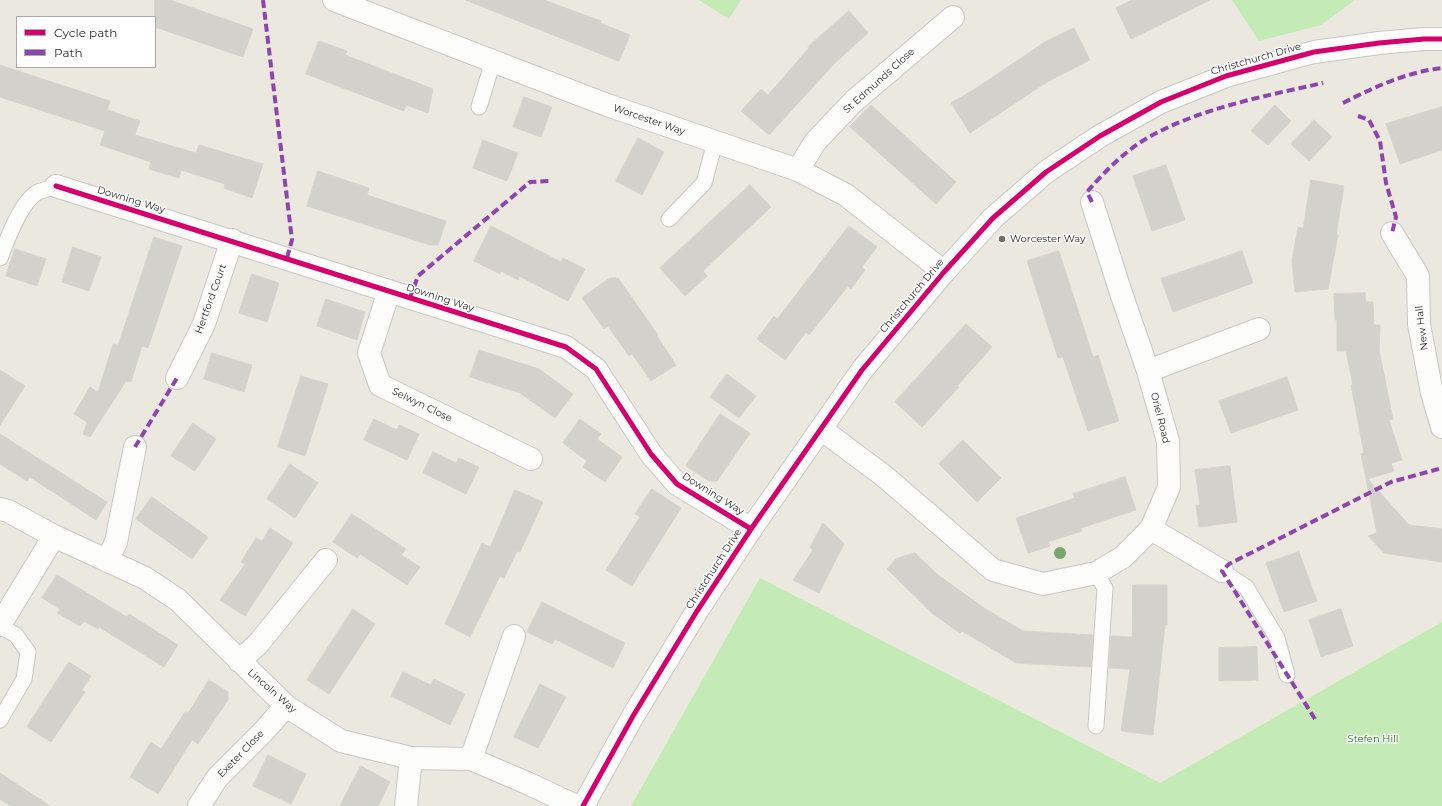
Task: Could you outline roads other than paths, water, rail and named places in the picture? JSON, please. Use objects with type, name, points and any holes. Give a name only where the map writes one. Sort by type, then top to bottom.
[{"type":"street","name":"Worcester Way","points":[[334,0],[375,7],[493,60],[607,105],[798,170],[846,194],[944,272]]},
{"type":"street","name":"St Edmunds Close","points":[[798,170],[815,142],[854,101],[953,17]]},
{"type":"street","name":"Christchurch Drive","points":[[583,806],[633,716],[697,611],[751,528],[862,370],[944,272],[993,218],[1046,172],[1100,136],[1161,102],[1226,76],[1314,52],[1379,43],[1442,39]]},
{"type":"street","name":"Downing Way","points":[[56,186],[232,240],[566,347],[596,369],[652,454],[677,484],[751,528]]},
{"type":"street","name":"Oriel Road","points":[[821,429],[884,476],[993,570],[1043,584],[1096,573],[1123,557],[1151,529],[1169,487],[1168,441],[1148,370],[1121,293],[1092,202]]},
{"type":"street","name":"New Hall","points":[[1392,233],[1418,276],[1419,324],[1432,393],[1442,427]]},
{"type":"street","name":"Hertford Court","points":[[177,378],[204,324],[232,240]]},
{"type":"street","name":"Selwyn Close","points":[[390,291],[368,353],[380,385],[531,459]]},
{"type":"street","points":[[1148,370],[1259,329]]},
{"type":"street","points":[[107,561],[116,542],[135,447]]},
{"type":"street","name":"Lincoln Way","points":[[0,509],[8,511],[54,536],[145,578],[178,600],[286,706],[341,740],[411,758],[471,759],[576,806]]},
{"type":"street","points":[[1151,529],[1222,571]]},
{"type":"street","points":[[0,626],[54,536]]},
{"type":"street","points":[[239,661],[258,644],[326,560]]},
{"type":"street","points":[[471,759],[514,636]]},
{"type":"street","name":"Exeter Close","points":[[199,806],[217,778],[263,732],[286,706]]},
{"type":"street","points":[[406,806],[411,758]]},
{"type":"lane","points":[[479,107],[493,60]]},
{"type":"lane","points":[[669,219],[704,183],[715,142]]},
{"type":"lane","points":[[0,258],[14,226],[28,200],[37,193],[56,186]]},
{"type":"lane","points":[[1222,571],[1246,587],[1277,638],[1287,675]]},
{"type":"lane","points":[[1096,573],[1105,588],[1096,726]]},
{"type":"lane","points":[[0,626],[16,635],[28,652],[24,678],[0,720]]},
{"type":"place","name":"Worcester Way","points":[[1002,239]]},
{"type":"park label","name":"Stefen Hill","points":[[1373,739]]}]
